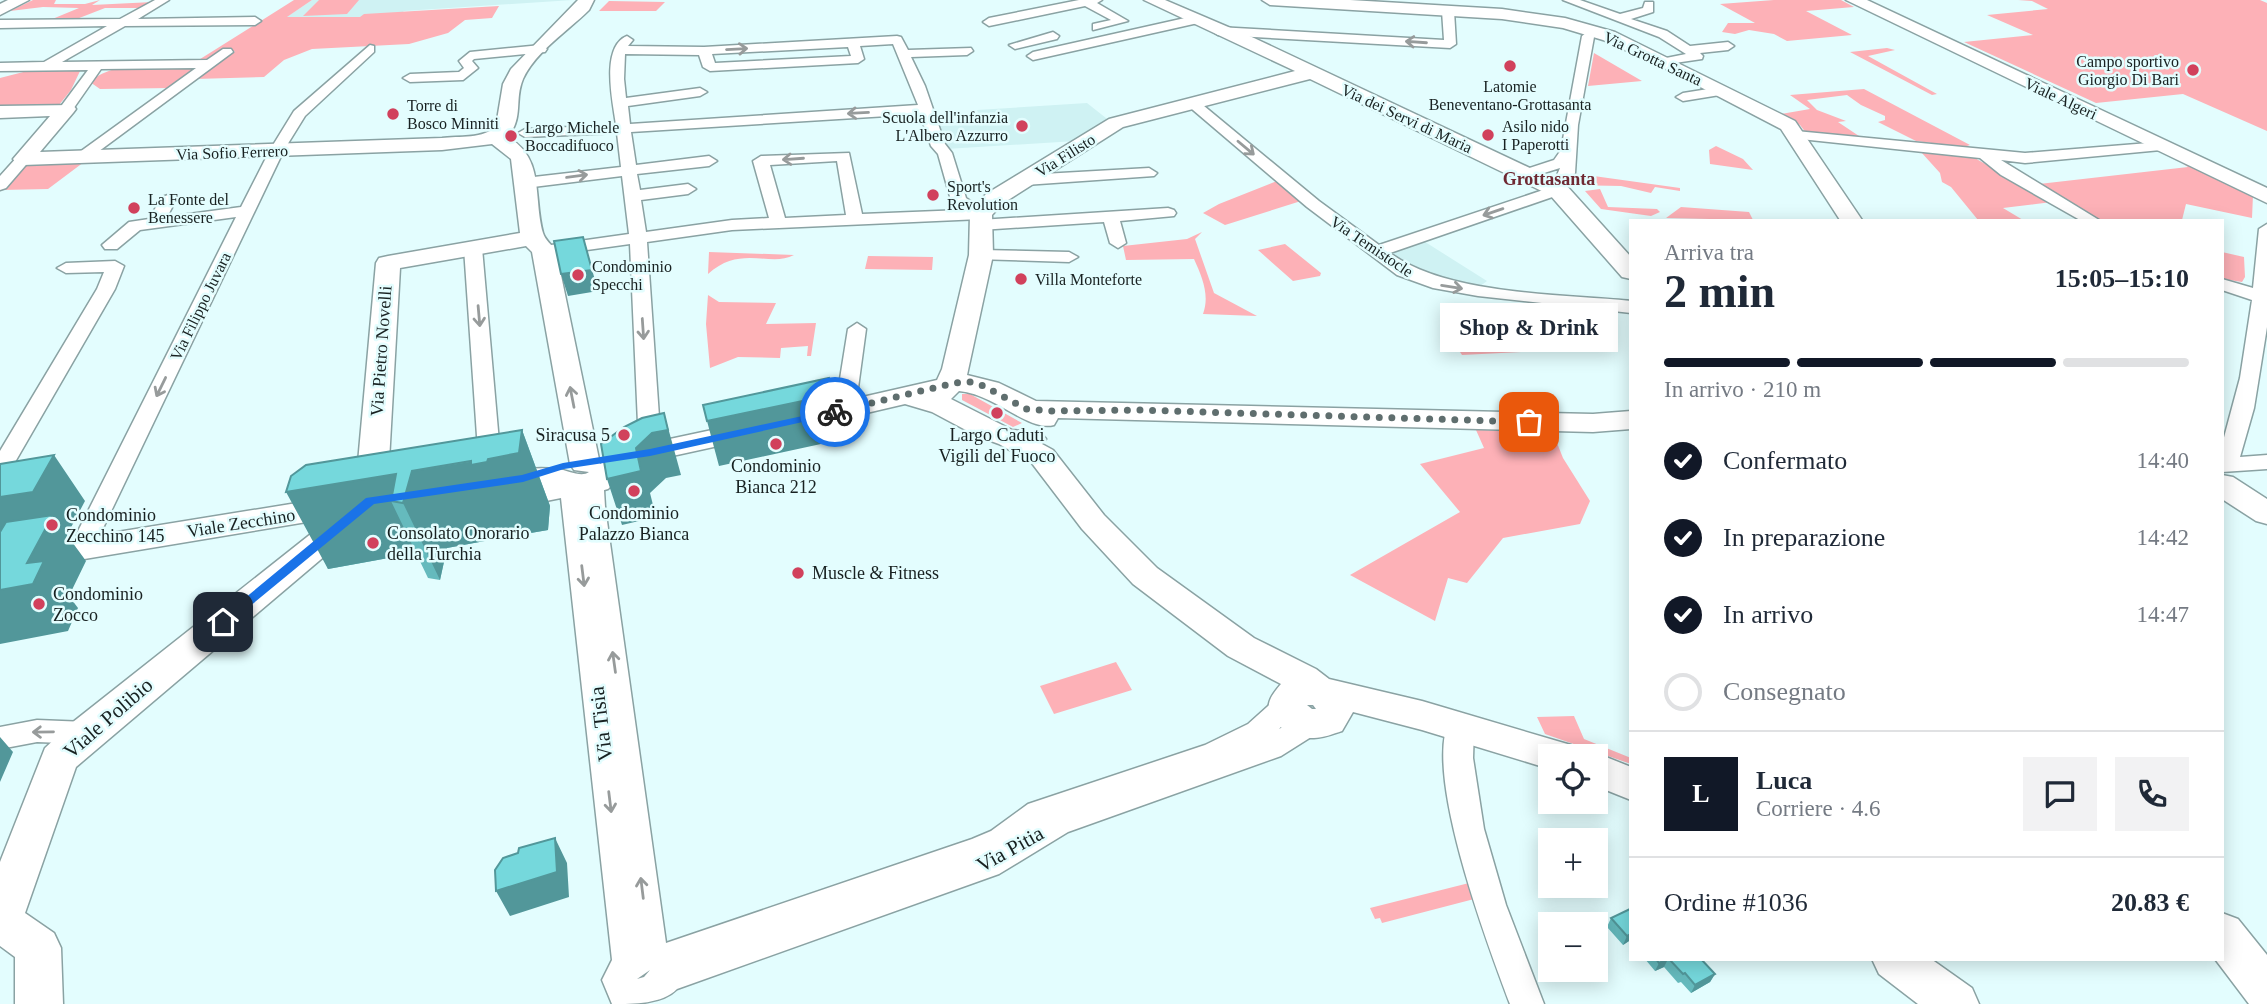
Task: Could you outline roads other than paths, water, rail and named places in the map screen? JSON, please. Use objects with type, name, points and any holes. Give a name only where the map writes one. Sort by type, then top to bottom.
[{"type":"street","points":[[0,10],[21,0]]},
{"type":"street","points":[[39,67],[57,60],[163,0]]},
{"type":"street","name":"Via dei Servi di Maria","points":[[1154,0],[1558,190],[1629,270]]},
{"type":"street","name":"Via Grotta Santa","points":[[1270,0],[1414,4],[1565,23],[1666,62],[1788,125],[1850,219]]},
{"type":"street","points":[[1569,0],[1663,34],[1697,56],[1666,62]]},
{"type":"street","name":"Viale Algeri","points":[[1854,0],[2267,196]]},
{"type":"street","name":"Viale Algeri","points":[[1868,0],[2267,190]]},
{"type":"street","points":[[989,22],[1091,1],[1122,21],[1082,30]]},
{"type":"street","points":[[584,476],[525,183],[507,141],[501,118],[511,109],[513,80],[519,69],[587,2]]},
{"type":"street","points":[[1620,18],[1649,10],[1649,4]]},
{"type":"street","points":[[1009,5],[1026,14]]},
{"type":"street","points":[[1219,31],[1288,33],[1451,46],[1448,10]]},
{"type":"street","points":[[1033,56],[1194,20]]},
{"type":"street","points":[[0,24],[255,21]]},
{"type":"street","points":[[1015,45],[1069,33]]},
{"type":"street","points":[[1248,42],[1288,33]]},
{"type":"street","points":[[630,35],[619,50],[619,103],[638,237],[649,453]]},
{"type":"street","points":[[1376,252],[1558,190],[1567,173],[1567,153],[1596,37]]},
{"type":"street","points":[[619,50],[704,51],[710,67],[858,59],[853,43],[897,40],[918,86],[938,146],[945,153],[959,200],[981,219],[981,256],[947,386]]},
{"type":"street","points":[[410,78],[463,76],[471,68],[465,61],[481,44]]},
{"type":"street","points":[[1689,50],[1728,46]]},
{"type":"street","points":[[470,56],[541,48]]},
{"type":"street","name":"Via Filippo Juvara","points":[[81,549],[277,150],[299,114],[370,49]]},
{"type":"street","points":[[903,54],[967,51]]},
{"type":"street","points":[[82,157],[226,52]]},
{"type":"street","points":[[0,67],[210,64]]},
{"type":"street","points":[[0,185],[66,110],[97,66]]},
{"type":"street","name":"Via Filisto","points":[[981,219],[994,199],[1109,127],[1311,72]]},
{"type":"street","points":[[1683,97],[1721,90]]},
{"type":"street","points":[[619,103],[700,92]]},
{"type":"street","name":"Via Temistocle","points":[[1194,104],[1313,204],[1404,271],[1439,284],[1629,307]]},
{"type":"street","points":[[507,141],[519,116],[511,109]]},
{"type":"street","points":[[507,141],[623,129],[926,109]]},
{"type":"street","points":[[0,112],[66,110]]},
{"type":"street","points":[[1796,135],[2043,157],[2161,146]]},
{"type":"street","name":"Via Sofio Ferrero","points":[[23,159],[507,141]]},
{"type":"street","points":[[1525,174],[1559,163],[1567,153]]},
{"type":"street","points":[[1983,153],[2006,172],[2089,219]]},
{"type":"street","points":[[779,224],[761,161],[844,156],[855,221]]},
{"type":"street","points":[[525,183],[683,159],[709,161]]},
{"type":"street","points":[[1026,180],[1149,173]]},
{"type":"street","points":[[633,197],[688,189]]},
{"type":"street","points":[[155,223],[168,200]]},
{"type":"street","points":[[111,244],[135,226],[247,211]]},
{"type":"street","points":[[538,245],[638,237],[732,225],[1111,217],[1168,213]]},
{"type":"street","points":[[1111,217],[1118,243]]},
{"type":"street","points":[[2224,471],[2237,438],[2263,309],[2267,229]]},
{"type":"street","name":"Via Pietro Novelli","points":[[357,513],[388,263],[473,248],[538,245]]},
{"type":"street","points":[[473,248],[485,491]]},
{"type":"street","points":[[981,256],[1069,257]]},
{"type":"street","points":[[0,469],[106,289],[115,266],[66,268]]},
{"type":"street","points":[[2226,287],[2263,309]]},
{"type":"street","points":[[845,410],[857,329]]},
{"type":"street","points":[[485,491],[584,476],[649,453],[970,382],[984,386],[1039,431],[1093,522],[1145,576],[1241,647],[1310,704],[1422,716],[1538,750]]},
{"type":"street","points":[[947,386],[1012,440],[1039,431],[1138,410],[1593,424],[1629,420]]},
{"type":"street","points":[[2237,438],[2267,454]]},
{"type":"street","points":[[2224,471],[2267,462]]},
{"type":"street","points":[[2224,471],[2267,514]]},
{"type":"street","points":[[485,491],[523,478],[584,476]]},
{"type":"street","name":"Via Tisia","points":[[584,476],[648,982]]},
{"type":"street","name":"Viale Zecchino","points":[[17,566],[81,549],[357,513]]},
{"type":"street","name":"Viale Polibio","points":[[39,1004],[38,948],[0,920],[59,759],[87,733],[357,513]]},
{"type":"street","name":"Via Pitia","points":[[648,982],[988,865],[1057,824],[1251,756],[1270,748],[1310,704]]},
{"type":"street","points":[[1460,727],[1459,774],[1470,831],[1502,936],[1527,1004]]},
{"type":"street","points":[[0,738],[37,731],[87,733]]},
{"type":"street","points":[[1608,774],[1629,783]]},
{"type":"street","points":[[2224,935],[2266,987]]},
{"type":"street","points":[[1898,961],[1955,1004]]},
{"type":"place","name":"Latomie Beneventano-Grottasanta","points":[[1510,66]]},
{"type":"place","name":"Campo sportivo Giorgio Di Bari","points":[[2193,70]]},
{"type":"place","name":"Torre di Bosco Minniti","points":[[393,114]]},
{"type":"place","name":"Scuola dell'infanzia L'Albero Azzurro","points":[[1022,126]]},
{"type":"place","name":"Asilo nido I Paperotti","points":[[1488,135]]},
{"type":"place","name":"Largo Michele Boccadifuoco","points":[[511,136]]},
{"type":"place","name":"Sport's Revolution","points":[[933,195]]},
{"type":"place","name":"La Fonte del Benessere","points":[[134,208]]},
{"type":"place","name":"Condominio Specchi","points":[[578,275]]},
{"type":"place","name":"Villa Monteforte","points":[[1021,279]]},
{"type":"place","name":"Largo Caduti Vigili del Fuoco","points":[[997,413]]},
{"type":"place","name":"Shop & Drink","points":[[1529,422]]},
{"type":"place","name":"Siracusa 5","points":[[624,435]]},
{"type":"place","name":"Condominio Bianca 212","points":[[776,444]]},
{"type":"place","name":"Condominio Palazzo Bianca","points":[[634,491]]},
{"type":"place","name":"Condominio Zecchino 145","points":[[52,525]]},
{"type":"place","name":"Consolato Onorario della Turchia","points":[[373,543]]},
{"type":"place","name":"Muscle & Fitness","points":[[798,573]]},
{"type":"place","name":"Condominio Zocco","points":[[39,604]]},
{"type":"district","name":"Grottasanta","points":[[1549,179]]}]
